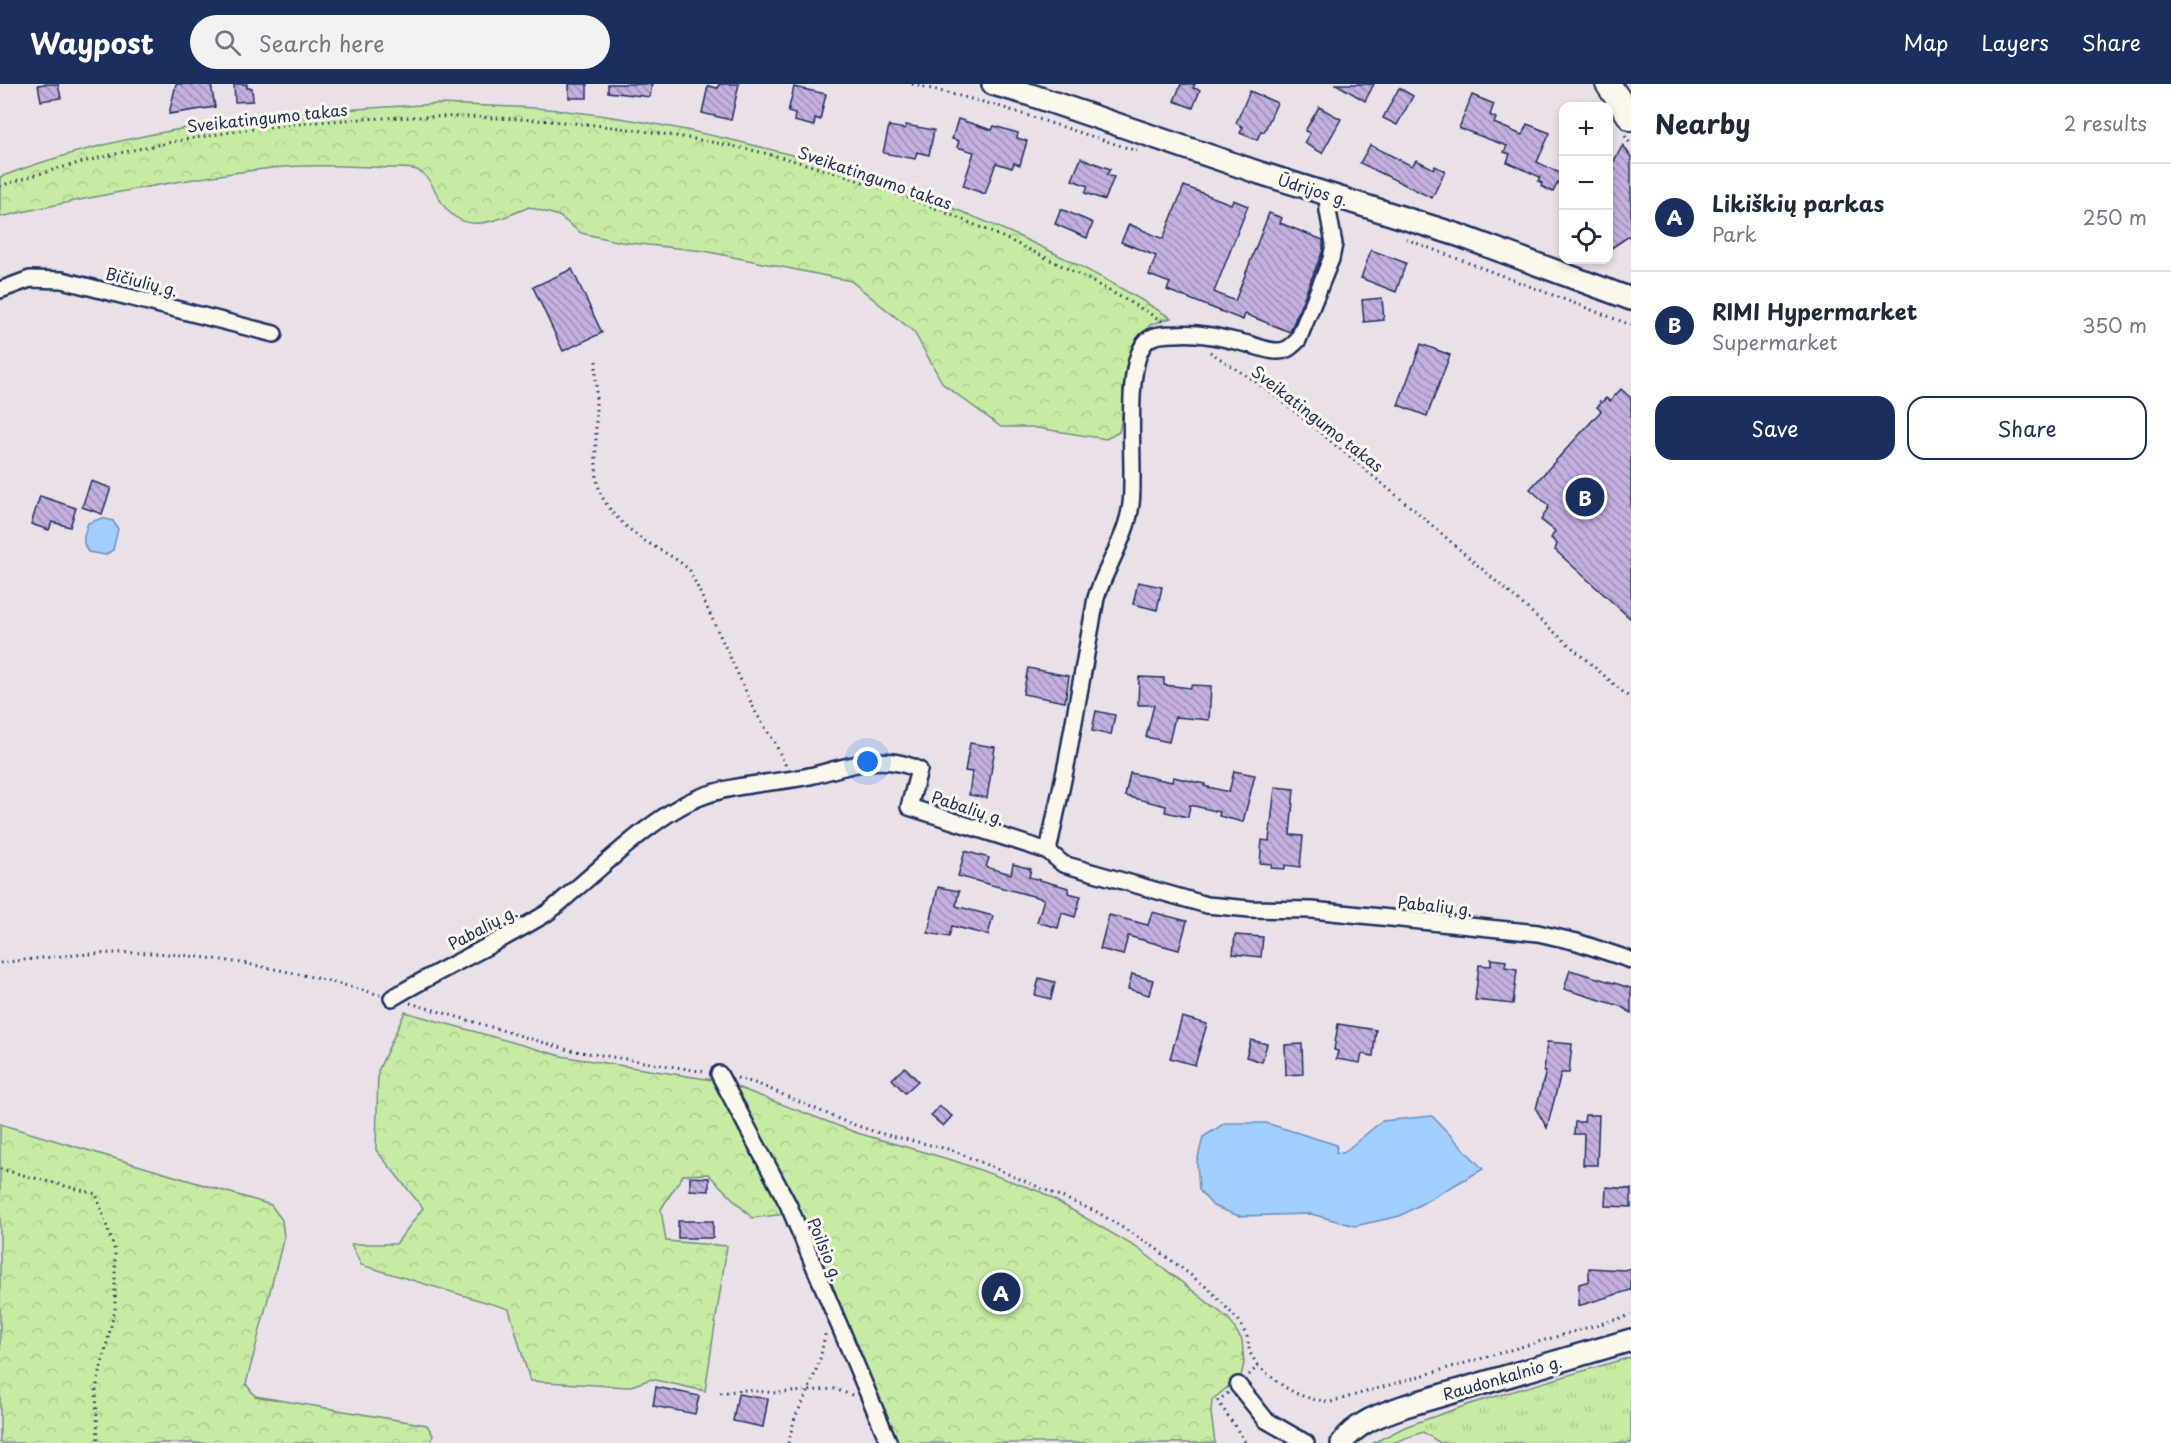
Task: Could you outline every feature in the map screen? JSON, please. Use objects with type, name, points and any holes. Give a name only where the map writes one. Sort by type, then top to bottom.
[{"type":"main road","name":"Ūdrijos g.","points":[[993,84],[1491,246],[1631,299]]},
{"type":"main road","points":[[1608,84],[1631,118]]},
{"type":"main road","name":"Raudonkalnio g.","points":[[1342,1443],[1349,1434],[1373,1418],[1405,1406],[1631,1340]]},
{"type":"street","points":[[1048,851],[1096,598],[1127,522],[1131,505],[1133,468],[1131,405],[1135,369],[1141,347],[1150,338],[1164,334],[1183,333],[1204,334],[1278,352],[1290,348],[1298,340],[1331,259],[1334,244],[1328,211],[1328,193]]},
{"type":"street","name":"Bičiulių g.","points":[[0,290],[30,279],[62,280],[274,334]]},
{"type":"street","name":"Pabalių g.","points":[[392,998],[549,911],[660,820],[697,798],[740,787],[782,782],[869,761],[890,761],[910,765],[919,770],[909,807],[1048,851],[1063,864],[1207,905],[1250,909],[1312,910],[1538,933],[1577,942],[1631,960]]},
{"type":"street","name":"Poilsio g.","points":[[719,1074],[788,1204],[889,1443]]},
{"type":"street","points":[[1238,1385],[1266,1420],[1306,1443]]},
{"type":"path","points":[[912,84],[995,105],[1145,154]]},
{"type":"path","name":"Sveikatingumo takas","points":[[0,186],[78,162],[132,149],[239,130],[379,117],[481,117],[579,122],[688,138],[784,158],[916,200],[1039,253],[1099,283],[1183,333],[1271,392],[1419,514],[1631,699]]},
{"type":"path","points":[[1402,237],[1631,325]]},
{"type":"path","points":[[596,362],[596,462],[598,484],[602,496],[615,514],[633,532],[654,548],[682,562],[690,570],[756,713],[785,764],[782,782]]},
{"type":"path","points":[[0,963],[86,954],[167,954],[246,962],[319,977],[569,1050],[719,1074],[758,1084],[846,1122],[879,1133],[952,1150],[1097,1212],[1154,1247],[1209,1290],[1239,1320],[1247,1337],[1250,1353],[1258,1366],[1289,1391],[1311,1400],[1331,1402],[1631,1316]]},
{"type":"path","points":[[0,1170],[96,1194],[115,1251],[115,1309],[96,1389],[98,1443]]},
{"type":"path","points":[[788,1443],[795,1417],[808,1392],[820,1359],[830,1308]]},
{"type":"path","points":[[1246,1443],[1218,1401],[1258,1366]]},
{"type":"path","points":[[720,1393],[744,1390],[776,1393],[834,1389],[856,1397],[874,1409]]},
{"type":"green space","points":[[440,104],[519,107],[588,113],[673,127],[793,155],[906,191],[1015,235],[1068,260],[1171,318],[1150,325],[1138,342],[1119,432],[1106,439],[1031,427],[1001,427],[943,384],[914,332],[851,281],[704,251],[621,242],[581,233],[559,216],[529,207],[491,221],[468,223],[448,211],[428,179],[421,172],[411,168],[302,166],[272,168],[136,189],[0,217],[0,177],[107,144],[161,132],[272,116]]},
{"type":"green space","points":[[405,1012],[561,1056],[712,1080],[749,1143],[785,1214],[752,1218],[708,1174],[683,1175],[661,1209],[666,1241],[727,1246],[705,1391],[651,1379],[628,1387],[530,1381],[509,1309],[361,1265],[351,1244],[396,1244],[423,1208],[376,1150],[378,1071]]},
{"type":"green space","points":[[734,1086],[857,1133],[955,1161],[1041,1192],[1139,1249],[1229,1319],[1242,1340],[1244,1363],[1241,1376],[1212,1400],[1211,1413],[1215,1443],[897,1443],[797,1213]]},
{"type":"green space","points":[[0,1124],[271,1205],[282,1220],[284,1237],[246,1384],[255,1396],[427,1425],[433,1435],[431,1443],[0,1443]]},
{"type":"green space","points":[[1631,1357],[1631,1443],[1440,1443],[1423,1432],[1392,1443],[1373,1443],[1407,1426],[1473,1403]]},
{"type":"water","points":[[102,518],[113,521],[118,529],[113,550],[105,555],[88,552],[84,541],[88,523]]},
{"type":"water","points":[[1432,1116],[1483,1169],[1400,1216],[1355,1226],[1311,1214],[1239,1216],[1213,1206],[1199,1190],[1197,1162],[1203,1137],[1225,1123],[1266,1123],[1337,1145],[1336,1152],[1343,1153],[1382,1121]]},
{"type":"building","points":[[58,84],[61,98],[41,101],[38,85]]},
{"type":"building","points":[[176,84],[211,84],[215,107],[169,114]]},
{"type":"building","points":[[234,84],[247,84],[247,88],[252,88],[253,101],[235,102]]},
{"type":"building","points":[[569,84],[587,84],[587,98],[569,98]]},
{"type":"building","points":[[608,84],[652,84],[650,97],[608,92]]},
{"type":"building","points":[[719,84],[739,84],[731,120],[702,113],[708,86],[718,88]]},
{"type":"building","points":[[1181,84],[1195,84],[1193,88],[1200,90],[1193,108],[1174,101]]},
{"type":"building","points":[[1336,84],[1374,84],[1365,101]]},
{"type":"building","points":[[794,87],[826,94],[820,120],[815,118],[814,126],[794,121],[795,114],[788,112]]},
{"type":"building","points":[[1399,88],[1413,96],[1397,125],[1383,118]]},
{"type":"building","points":[[1250,91],[1277,103],[1264,132],[1261,131],[1257,140],[1240,133],[1243,127],[1236,123]]},
{"type":"building","points":[[1472,95],[1494,104],[1490,115],[1496,118],[1494,123],[1522,135],[1527,124],[1550,133],[1537,162],[1559,173],[1559,180],[1553,192],[1541,186],[1542,183],[1538,181],[1540,177],[1507,162],[1510,154],[1504,152],[1507,146],[1459,128]]},
{"type":"building","points":[[1319,107],[1341,119],[1322,153],[1304,143],[1310,133],[1305,131]]},
{"type":"building","points":[[958,119],[992,130],[994,126],[1018,133],[1017,138],[1027,141],[1020,165],[1014,163],[1012,168],[996,163],[985,194],[963,186],[974,152],[957,147],[959,141],[952,139]]},
{"type":"building","points":[[906,125],[934,130],[929,155],[917,152],[915,159],[883,153],[889,126],[905,129]]},
{"type":"building","points":[[1370,145],[1412,166],[1416,160],[1434,169],[1435,166],[1445,171],[1432,198],[1360,163]]},
{"type":"building","points":[[1623,145],[1631,157],[1631,235],[1613,247],[1613,171],[1615,168],[1613,162]]},
{"type":"building","points":[[1081,158],[1110,169],[1107,175],[1114,177],[1105,200],[1085,193],[1088,186],[1072,180]]},
{"type":"building","points":[[1184,186],[1231,204],[1233,200],[1248,206],[1214,292],[1235,301],[1269,213],[1282,218],[1280,223],[1323,240],[1323,250],[1290,332],[1245,314],[1243,320],[1167,290],[1170,283],[1149,275],[1156,256],[1121,242],[1129,224],[1163,239]]},
{"type":"building","points":[[1061,209],[1093,223],[1087,238],[1055,224]]},
{"type":"building","points":[[1371,250],[1406,263],[1396,292],[1361,278]]},
{"type":"building","points":[[572,269],[602,333],[563,351],[533,287]]},
{"type":"building","points":[[1382,298],[1384,320],[1364,322],[1362,300]]},
{"type":"building","points":[[1421,344],[1450,355],[1427,416],[1398,405]]},
{"type":"building","points":[[1621,389],[1631,398],[1631,619],[1555,550],[1557,544],[1551,538],[1555,531],[1541,520],[1549,506],[1530,489],[1601,411],[1597,407],[1606,398],[1610,401]]},
{"type":"building","points":[[91,481],[111,488],[102,514],[82,507]]},
{"type":"building","points":[[40,496],[76,508],[70,527],[52,522],[49,530],[31,524]]},
{"type":"building","points":[[1138,582],[1162,587],[1157,610],[1133,604]]},
{"type":"building","points":[[1028,668],[1069,676],[1065,702],[1023,694]]},
{"type":"building","points":[[1139,677],[1164,678],[1164,685],[1191,688],[1191,685],[1211,686],[1209,720],[1175,717],[1169,742],[1146,737],[1154,705],[1138,705]]},
{"type":"building","points":[[1096,711],[1115,715],[1111,735],[1092,731]]},
{"type":"building","points":[[970,743],[995,747],[987,798],[969,795],[972,772],[965,771]]},
{"type":"building","points":[[1234,771],[1255,775],[1243,822],[1219,816],[1220,812],[1190,805],[1188,817],[1165,812],[1166,806],[1125,796],[1130,773],[1172,782],[1173,777],[1229,792]]},
{"type":"building","points":[[1275,787],[1294,789],[1290,835],[1303,836],[1300,867],[1285,865],[1285,869],[1271,868],[1272,864],[1260,863],[1262,840],[1269,841]]},
{"type":"building","points":[[965,851],[989,858],[986,867],[1011,874],[1013,864],[1031,869],[1029,877],[1069,888],[1068,893],[1081,896],[1075,917],[1062,913],[1058,928],[1037,922],[1044,899],[958,876]]},
{"type":"building","points":[[938,887],[959,891],[956,906],[993,916],[988,935],[952,926],[949,937],[928,933]]},
{"type":"building","points":[[1152,912],[1187,921],[1179,950],[1128,936],[1123,955],[1100,949],[1109,915],[1148,925]]},
{"type":"building","points":[[1235,935],[1263,937],[1261,957],[1233,954]]},
{"type":"building","points":[[1491,959],[1506,961],[1505,967],[1517,969],[1513,1004],[1475,1000],[1479,965],[1491,966]]},
{"type":"building","points":[[1570,970],[1631,988],[1631,1013],[1620,1006],[1564,989]]},
{"type":"building","points":[[1132,974],[1153,980],[1149,995],[1128,989]]},
{"type":"building","points":[[1039,978],[1055,982],[1051,999],[1035,995]]},
{"type":"building","points":[[1182,1017],[1207,1024],[1195,1065],[1170,1058]]},
{"type":"building","points":[[1338,1024],[1376,1030],[1373,1056],[1362,1054],[1360,1063],[1336,1059],[1338,1051],[1334,1050]]},
{"type":"building","points":[[1251,1040],[1267,1044],[1262,1062],[1246,1057]]},
{"type":"building","points":[[1547,1042],[1572,1044],[1569,1073],[1561,1073],[1547,1128],[1536,1109],[1546,1071],[1544,1071]]},
{"type":"building","points":[[1302,1044],[1303,1074],[1286,1075],[1285,1045]]},
{"type":"building","points":[[905,1067],[918,1081],[905,1093],[892,1079]]},
{"type":"building","points":[[939,1106],[952,1116],[943,1126],[931,1116]]},
{"type":"building","points":[[1585,1115],[1599,1115],[1597,1165],[1583,1165],[1584,1134],[1574,1134],[1575,1122],[1584,1122]]},
{"type":"building","points":[[690,1177],[709,1178],[709,1191],[690,1190]]},
{"type":"building","points":[[1606,1187],[1631,1189],[1631,1207],[1605,1206]]},
{"type":"building","points":[[678,1221],[713,1221],[713,1238],[678,1238]]},
{"type":"building","points":[[1589,1268],[1624,1270],[1631,1268],[1631,1290],[1578,1306],[1579,1284],[1589,1281]]},
{"type":"building","points":[[656,1387],[699,1396],[695,1414],[653,1406]]},
{"type":"building","points":[[738,1394],[768,1399],[763,1427],[733,1421]]},
{"type":"place","name":"RIMI Hypermarket","points":[[1585,497]]},
{"type":"place","name":"Likiškių parkas","points":[[1001,1292]]}]
